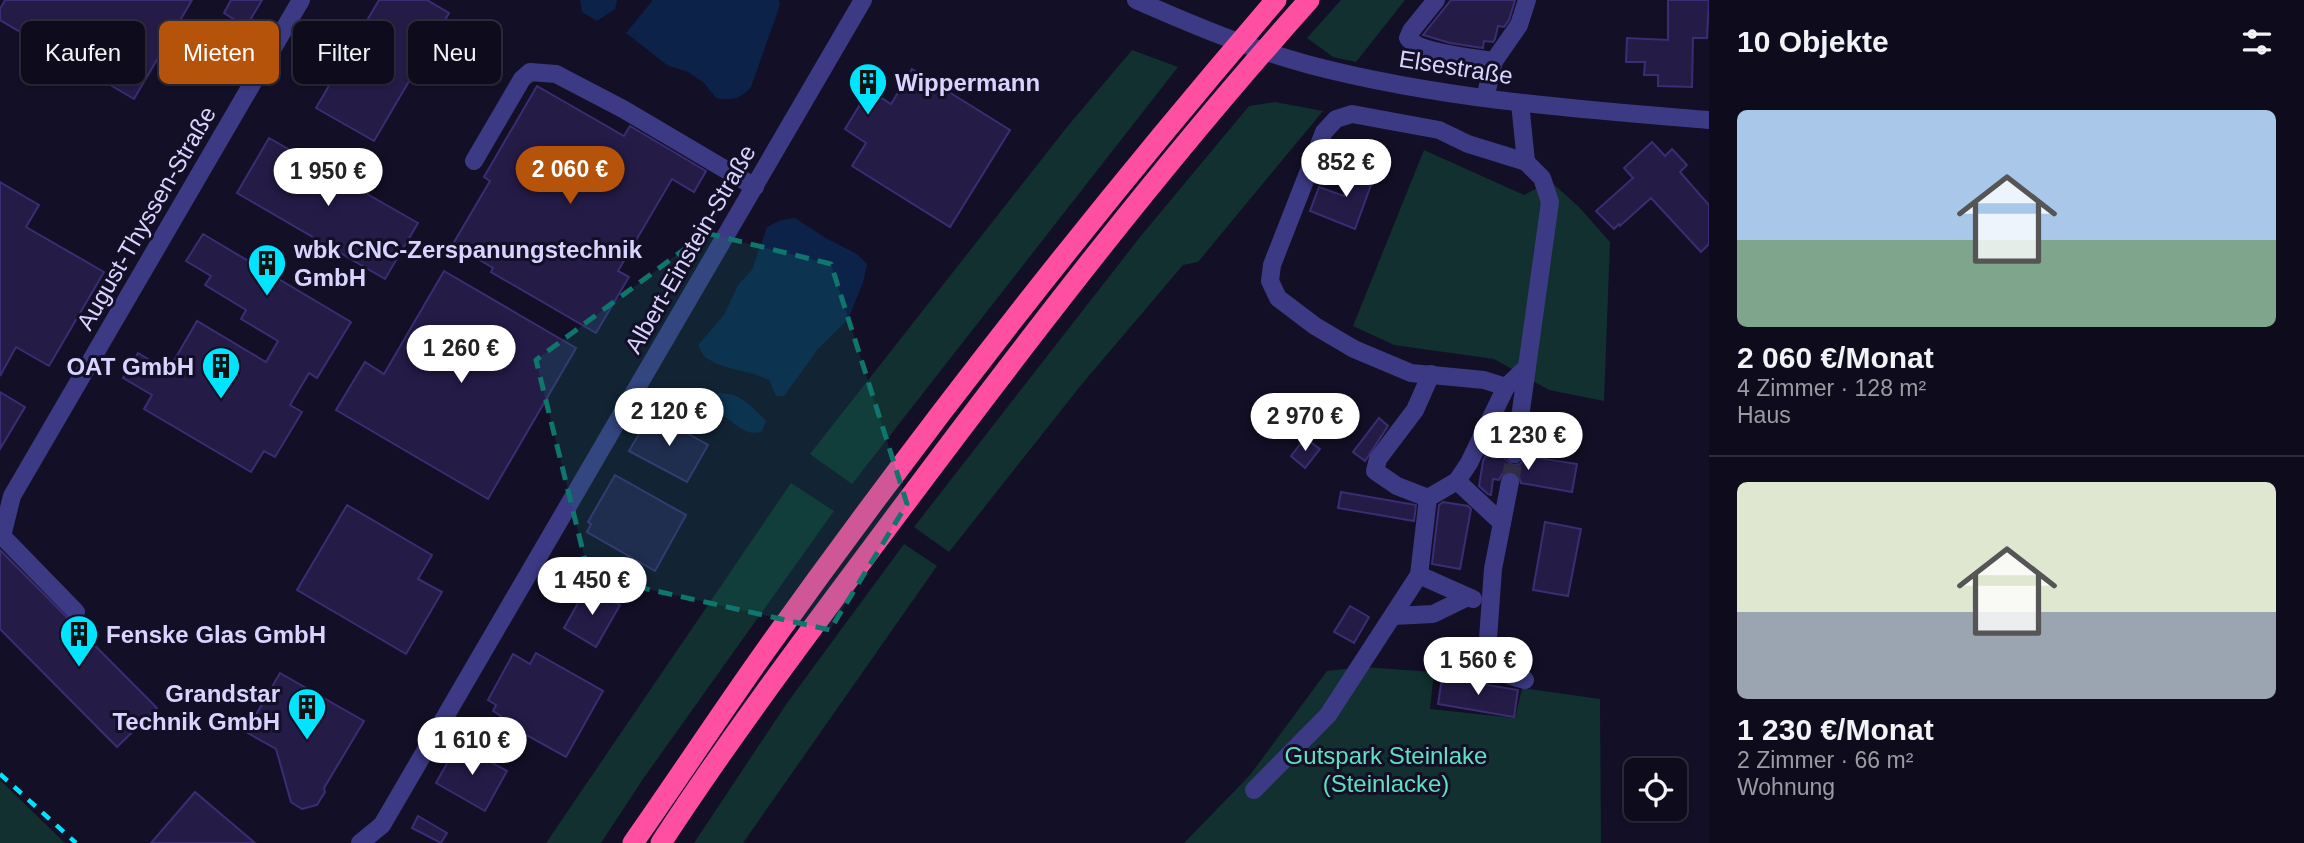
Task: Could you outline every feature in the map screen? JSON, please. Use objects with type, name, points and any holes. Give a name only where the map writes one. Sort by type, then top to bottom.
[{"type":"highway","points":[[634,843],[766,650],[877,497],[1002,335],[1197,92],[1276,0]]},
{"type":"highway","points":[[660,843],[796,648],[1022,347],[1221,103],[1307,3]]},
{"type":"street","name":"August-Thyssen-Straße","points":[[76,612],[2,536],[12,496],[301,0]]},
{"type":"street","name":"Albert-Einstein-Straße","points":[[360,843],[382,825],[863,0]]},
{"type":"street","name":"Elsestraße","points":[[1136,0],[1202,29],[1309,65],[1445,92],[1520,103],[1709,120]]},
{"type":"street","points":[[1436,0],[1411,31],[1408,38],[1411,43],[1427,49],[1494,61]]},
{"type":"street","points":[[1485,98],[1494,61],[1519,25],[1527,0]]},
{"type":"street","points":[[474,161],[522,79],[530,72],[541,72],[556,74],[623,109],[755,187]]},
{"type":"street","points":[[1520,103],[1526,162]]},
{"type":"street","points":[[1506,387],[1484,380],[1411,373],[1354,349],[1315,326],[1278,298],[1270,281],[1272,265],[1324,132],[1336,119],[1352,114],[1439,130],[1468,144],[1526,162],[1542,178],[1550,202],[1515,454]]},
{"type":"street","points":[[1428,498],[1457,481],[1469,463],[1506,387],[1527,367]]},
{"type":"street","points":[[1428,498],[1398,486],[1375,471],[1378,459],[1415,410],[1432,374]]},
{"type":"street","points":[[1457,481],[1502,523]]},
{"type":"street","points":[[1510,482],[1493,569],[1487,653],[1490,664],[1508,675],[1525,680]]},
{"type":"street","points":[[1254,790],[1328,715],[1419,575],[1428,498]]},
{"type":"street","points":[[1419,575],[1490,605]]},
{"type":"street","points":[[1393,616],[1433,614],[1468,597]]},
{"type":"highlighted area","points":[[706,233],[831,264],[907,504],[830,630],[589,576],[536,360]]},
{"type":"green space","points":[[1341,0],[1405,0],[1356,62],[1333,57],[1307,38]]},
{"type":"green space","points":[[1132,50],[1178,67],[852,484],[810,454],[1067,127]]},
{"type":"green space","points":[[1275,102],[1323,111],[1198,262],[1183,265],[1082,384],[949,552],[914,527],[1140,237],[1249,106]]},
{"type":"green space","points":[[1424,150],[1524,195],[1550,181],[1579,207],[1610,242],[1604,401],[1549,390],[1494,359],[1394,345],[1353,326]]},
{"type":"green space","points":[[791,483],[834,511],[643,779],[601,843],[546,843]]},
{"type":"green space","points":[[904,544],[937,566],[743,843],[694,843],[787,703]]},
{"type":"green space","name":"Gutspark Steinlake (Steinlacke)","points":[[1363,667],[1434,672],[1430,709],[1515,718],[1522,688],[1600,699],[1601,843],[1184,843],[1250,775],[1327,671]]},
{"type":"green space","points":[[0,780],[65,843],[0,843]]},
{"type":"water","points":[[580,0],[617,0],[615,9],[597,21],[582,12]]},
{"type":"water","points":[[653,0],[779,0],[780,5],[751,87],[736,98],[716,98],[704,83],[688,72],[667,65],[626,33]]},
{"type":"water","points":[[795,218],[857,254],[867,264],[863,283],[848,319],[818,349],[784,396],[776,396],[769,380],[715,363],[705,357],[698,345],[724,315],[738,285],[752,270],[767,227],[781,220]]},
{"type":"water","points":[[719,393],[734,395],[750,406],[766,421],[762,431],[756,433],[745,430],[718,413],[714,403]]},
{"type":"building","points":[[5,0],[192,0],[180,21],[159,21],[159,56],[145,80],[145,21],[21,21],[21,32],[0,20],[0,9]]},
{"type":"building","points":[[231,0],[262,0],[250,21],[237,21],[224,13]]},
{"type":"building","points":[[379,0],[427,0],[449,13],[444,21],[408,21],[408,83],[374,141],[316,108],[330,84],[394,84],[394,21],[367,21]]},
{"type":"building","points":[[1451,0],[1515,0],[1509,20],[1504,27],[1498,26],[1493,42],[1484,41],[1483,48],[1450,43],[1423,35]]},
{"type":"building","points":[[1668,0],[1709,0],[1707,38],[1693,38],[1692,87],[1658,86],[1658,75],[1644,75],[1645,62],[1626,62],[1627,38],[1668,40]]},
{"type":"building","points":[[912,69],[1010,130],[950,227],[852,166],[866,143],[845,129],[869,90],[891,104]]},
{"type":"building","points":[[109,84],[143,84],[134,99]]},
{"type":"building","points":[[537,86],[624,136],[630,126],[706,171],[694,192],[672,179],[618,271],[629,277],[596,333],[491,272],[493,268],[453,244],[490,181],[484,177]]},
{"type":"building","points":[[269,138],[418,223],[385,279],[237,193]]},
{"type":"building","points":[[1652,142],[1665,156],[1672,149],[1687,165],[1680,172],[1709,205],[1709,244],[1701,252],[1651,198],[1614,229],[1596,211],[1633,178],[1624,168]]},
{"type":"building","points":[[1357,164],[1376,171],[1355,229],[1310,211],[1319,187],[1344,196]]},
{"type":"building","points":[[0,182],[39,205],[26,227],[104,272],[49,366],[16,347],[0,376]]},
{"type":"building","name":"OAT GmbH","points":[[203,234],[351,322],[317,378],[309,373],[290,405],[302,412],[275,457],[264,451],[251,472],[144,409],[152,395],[123,378],[138,353],[168,371],[197,321],[266,362],[278,341],[241,319],[246,310],[205,285],[211,276],[186,261]]},
{"type":"building","points":[[444,271],[576,348],[488,499],[336,410],[365,362],[384,374]]},
{"type":"building","points":[[0,392],[25,407],[0,449]]},
{"type":"building","points":[[651,413],[708,445],[687,482],[629,451]]},
{"type":"building","points":[[1379,418],[1388,426],[1365,461],[1353,452]]},
{"type":"building","points":[[1305,438],[1320,449],[1305,468],[1291,456]]},
{"type":"building","points":[[1488,450],[1504,453],[1505,459],[1513,465],[1520,464],[1526,456],[1577,464],[1572,492],[1521,483],[1518,474],[1511,471],[1502,474],[1499,480],[1493,479],[1491,495],[1488,494],[1479,486],[1483,461]]},
{"type":"building","points":[[615,475],[686,515],[655,571],[587,532],[591,524],[588,522]]},
{"type":"building","points":[[1341,492],[1416,505],[1414,521],[1338,508]]},
{"type":"building","points":[[1443,502],[1468,506],[1471,509],[1460,569],[1432,564],[1439,505]]},
{"type":"building","points":[[347,505],[432,555],[418,579],[442,592],[406,654],[297,590]]},
{"type":"building","points":[[1545,522],[1581,529],[1568,596],[1533,590]]},
{"type":"building","name":"Fenske Glas GmbH","points":[[0,550],[157,708],[117,747],[0,629]]},
{"type":"building","points":[[587,587],[620,605],[596,647],[564,628]]},
{"type":"building","points":[[1350,606],[1369,617],[1354,643],[1334,632]]},
{"type":"building","points":[[536,653],[603,691],[566,757],[499,720],[501,716],[493,711],[496,705],[488,700],[513,654],[530,664]]},
{"type":"building","name":"Grandstar Technik GmbH","points":[[280,673],[364,721],[324,788],[325,792],[317,805],[302,809],[291,802],[276,749],[246,732]]},
{"type":"building","points":[[1442,678],[1473,683],[1473,678],[1488,681],[1487,685],[1518,690],[1514,717],[1438,704]]},
{"type":"building","points":[[458,744],[507,771],[485,811],[436,783]]},
{"type":"building","points":[[195,792],[255,843],[151,843]]},
{"type":"building","points":[[418,816],[447,833],[441,843],[412,828]]},
{"type":"tunnel","points":[[1510,482],[1515,454]]},
{"type":"railway","points":[[0,774],[76,843]]},
{"type":"place","name":"Wippermann","points":[[868,116]]},
{"type":"place","name":"wbk CNC-Zerspanungstechnik GmbH","points":[[267,297]]},
{"type":"place","name":"OAT GmbH","points":[[221,400]]},
{"type":"place","name":"Fenske Glas GmbH","points":[[79,668]]},
{"type":"place","name":"Grandstar Technik GmbH","points":[[307,741]]}]
